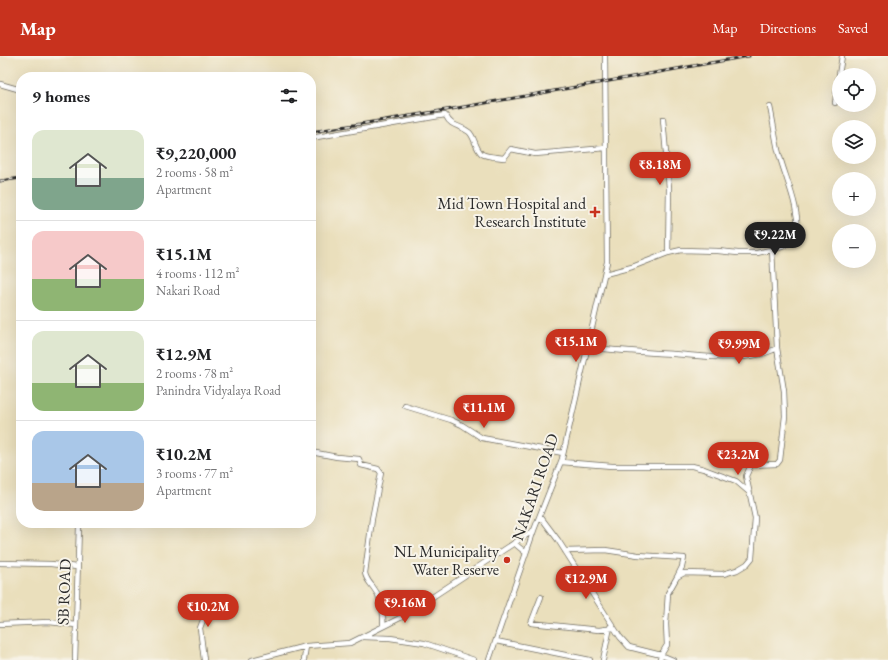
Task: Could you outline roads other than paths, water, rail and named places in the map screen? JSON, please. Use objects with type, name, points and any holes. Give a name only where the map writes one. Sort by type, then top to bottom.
[{"type":"street","name":"NAKARI ROAD","points":[[489,660],[534,530],[561,462],[607,262],[605,56]]},
{"type":"street","points":[[840,68],[842,56]]},
{"type":"street","points":[[0,84],[16,89]]},
{"type":"street","points":[[604,274],[632,267],[668,253],[681,250],[744,253],[757,252],[782,247],[797,238],[798,231],[793,197],[778,151],[770,107]]},
{"type":"street","points":[[316,137],[445,115],[455,127],[470,133],[483,154],[504,158],[511,149],[535,154],[606,148]]},
{"type":"street","points":[[663,119],[669,188],[668,253]]},
{"type":"street","points":[[677,577],[684,574],[723,574],[737,570],[747,564],[752,558],[755,518],[746,476],[751,465],[777,464],[780,460],[785,416],[784,391],[777,348],[772,249]]},
{"type":"street","points":[[588,347],[615,351],[729,357],[757,355],[770,352],[777,348]]},
{"type":"street","points":[[406,406],[451,420],[482,438],[563,454]]},
{"type":"street","points":[[316,453],[359,459],[361,465],[378,469],[381,473],[372,519],[365,573],[366,578],[374,588],[382,606],[384,616],[383,626]]},
{"type":"street","points":[[561,462],[612,466],[692,466],[736,481],[750,494]]},
{"type":"street","points":[[540,516],[566,551],[611,623],[612,629],[603,660]]},
{"type":"street","name":"SB ROAD","points":[[75,660],[78,528]]},
{"type":"street","points":[[252,660],[306,646],[350,643],[402,617],[534,530]]},
{"type":"street","points":[[514,543],[526,553]]},
{"type":"street","points":[[566,551],[605,550],[638,555],[684,558],[682,567],[668,592],[666,624],[667,645],[660,657]]},
{"type":"street","points":[[0,563],[51,564],[77,567]]},
{"type":"street","points":[[202,597],[203,620],[200,628],[204,660]]},
{"type":"street","points":[[541,597],[531,623],[586,629],[612,629],[629,647],[673,660]]},
{"type":"street","points":[[0,624],[49,622],[76,625]]},
{"type":"street","points":[[362,637],[390,638],[424,643],[474,660]]},
{"type":"street","points":[[496,641],[590,660]]},
{"type":"street","points":[[304,660],[306,646]]},
{"type":"railway","points":[[316,131],[452,109],[749,56]]},
{"type":"railway","points":[[0,181],[16,179]]},
{"type":"place","name":"Mid Town Hospital and Research Institute","points":[[595,212]]},
{"type":"place","name":"NL Municipality Water Reserve","points":[[507,560]]}]
